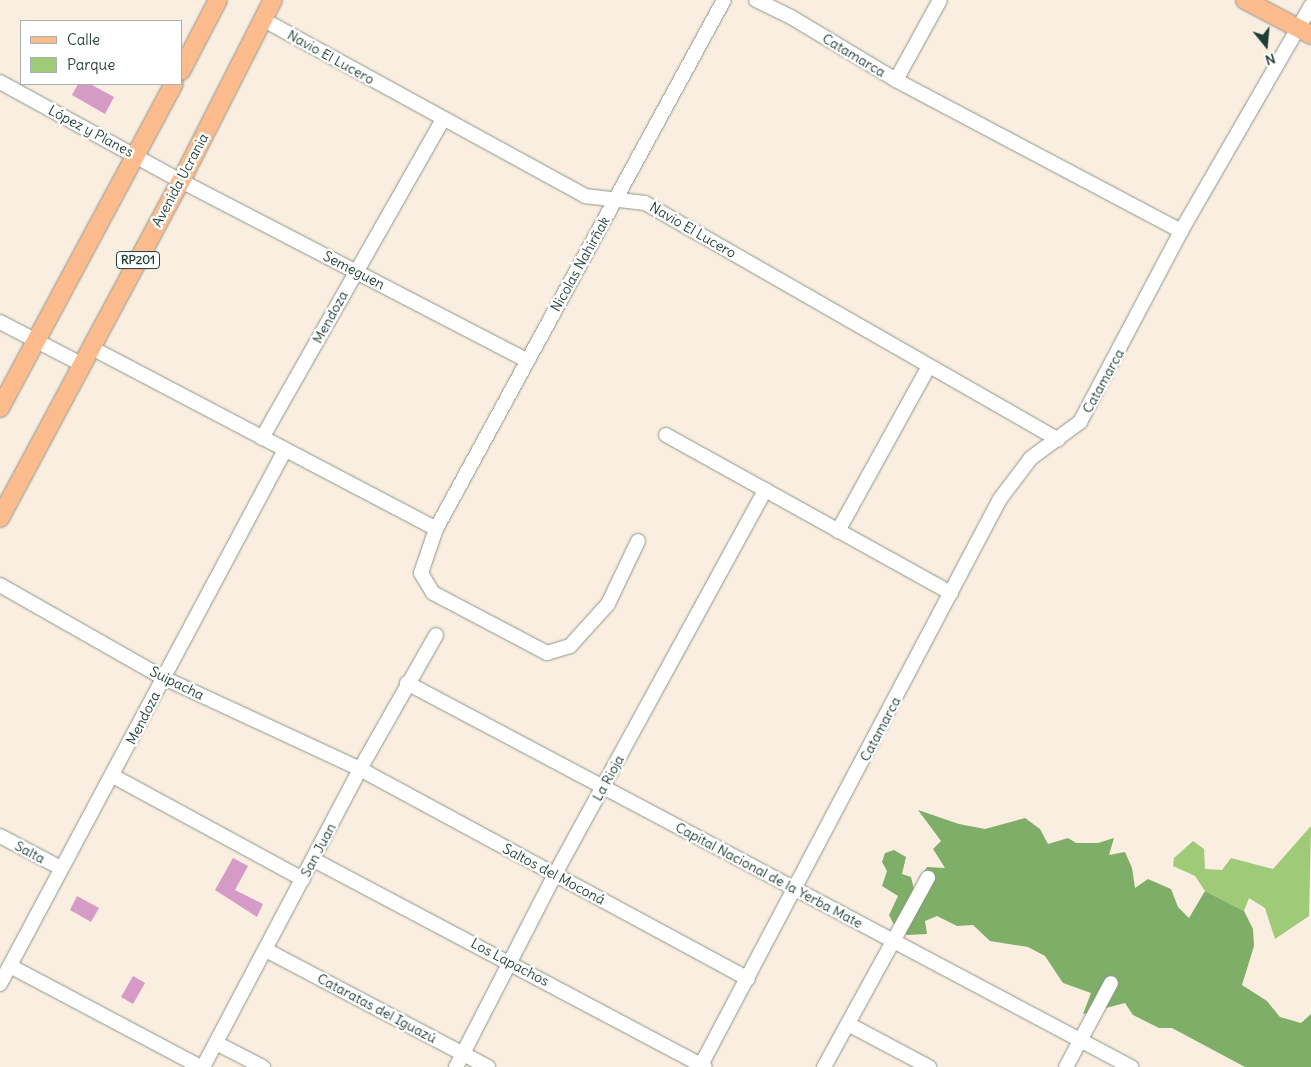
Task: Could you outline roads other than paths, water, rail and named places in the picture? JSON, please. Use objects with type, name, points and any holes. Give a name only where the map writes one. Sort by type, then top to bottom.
[{"type":"main road","points":[[182,69],[218,0]]},
{"type":"main road","name":"Avenida Ucrania","points":[[0,518],[83,365],[90,347],[181,181],[273,0]]},
{"type":"main road","points":[[1245,0],[1265,5],[1305,32]]},
{"type":"main road","points":[[0,408],[173,85]]},
{"type":"street","name":"Nicolas Nahirñak","points":[[638,541],[608,604],[570,646],[547,653],[433,593],[421,573],[436,529],[724,0]]},
{"type":"street","name":"Catamarca","points":[[702,1066],[1000,499],[1030,458],[1058,440],[1080,422],[1112,366],[1181,231],[896,80],[791,17],[756,0]]},
{"type":"street","points":[[896,80],[940,0]]},
{"type":"street","points":[[1181,231],[1305,32],[1311,6]]},
{"type":"street","name":"Navio El Lucero","points":[[264,20],[585,196],[645,203],[1058,440]]},
{"type":"street","name":"López y Planes","points":[[0,82],[181,181]]},
{"type":"street","name":"Mendoza","points":[[262,438],[443,119]]},
{"type":"street","name":"Semeguen","points":[[181,181],[528,360]]},
{"type":"street","points":[[0,322],[83,365]]},
{"type":"street","points":[[90,347],[436,529]]},
{"type":"street","points":[[838,531],[929,366]]},
{"type":"street","points":[[666,435],[951,593]]},
{"type":"street","name":"Mendoza","points":[[0,984],[60,868],[113,776],[285,450]]},
{"type":"street","name":"La Rioja","points":[[456,1067],[555,874],[764,490]]},
{"type":"street","name":"Suipacha","points":[[0,585],[164,678],[360,769]]},
{"type":"street","name":"San Juan","points":[[202,1067],[314,860],[360,769],[407,683],[436,635]]},
{"type":"street","name":"Capital Nacional de la Yerba Mate","points":[[407,683],[603,786],[795,891],[1130,1067]]},
{"type":"street","name":"Saltos del Moconá","points":[[360,769],[748,979]]},
{"type":"street","points":[[113,776],[303,879]]},
{"type":"street","name":"Salta","points":[[0,836],[60,868]]},
{"type":"street","name":"Los Lapachos","points":[[314,860],[510,961],[702,1066]]},
{"type":"street","points":[[824,1067],[928,878]]},
{"type":"street","name":"Cataratas del Iguazú","points":[[266,950],[488,1067]]},
{"type":"street","points":[[10,966],[202,1067]]},
{"type":"street","points":[[1066,1067],[1111,983]]},
{"type":"street","points":[[848,1024],[929,1067]]},
{"type":"street","points":[[216,1043],[264,1067]]}]
